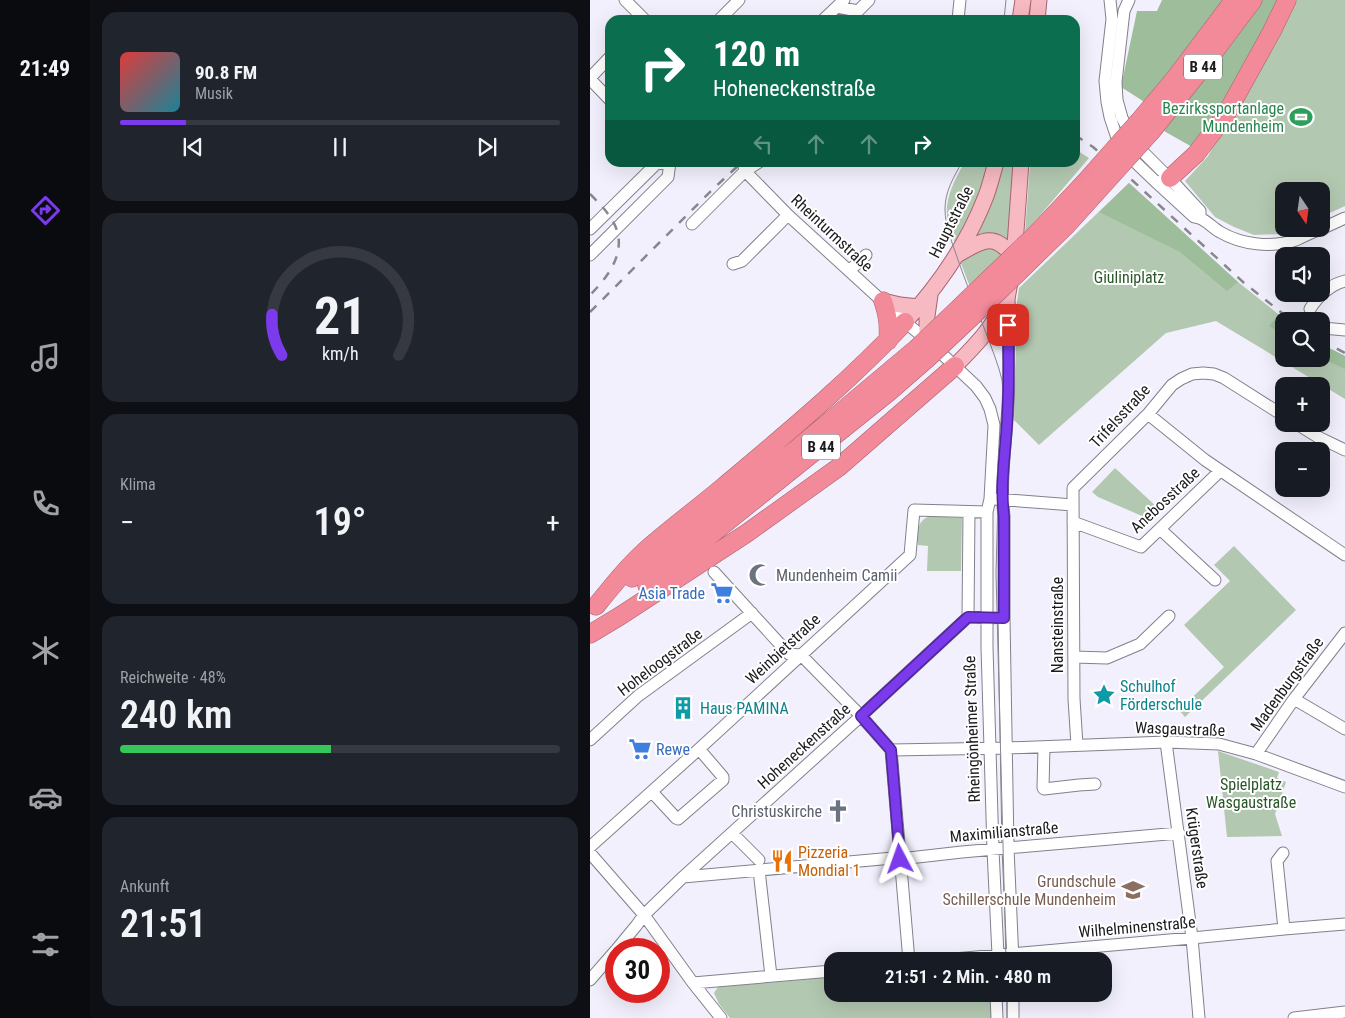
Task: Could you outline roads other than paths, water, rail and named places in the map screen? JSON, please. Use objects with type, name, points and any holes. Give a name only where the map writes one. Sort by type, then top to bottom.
[{"type":"highway","name":"B 44","points":[[1145,127],[1176,77],[1234,0]]},
{"type":"highway","name":"B 44","points":[[593,608],[924,348],[992,298],[1067,225],[1145,127],[1199,72],[1253,0]]},
{"type":"highway","points":[[1164,181],[1196,154],[1225,116],[1287,0]]},
{"type":"highway","points":[[883,302],[888,315],[888,341]]},
{"type":"highway","points":[[593,608],[647,550],[779,439],[846,380],[906,322]]},
{"type":"highway","name":"B 44","points":[[590,632],[889,392],[924,348]]},
{"type":"highway","points":[[590,632],[620,616],[747,533],[839,467],[955,366]]},
{"type":"main road","points":[[1021,15],[1023,0]]},
{"type":"main road","points":[[1038,15],[1039,0]]},
{"type":"main road","name":"Hauptstraße","points":[[906,322],[930,294],[968,234],[982,204],[994,167]]},
{"type":"main road","points":[[1008,325],[1007,299],[1014,259],[1021,167]]},
{"type":"main road","points":[[956,255],[979,242],[987,241],[998,242],[1008,250],[1014,259]]},
{"type":"main road","points":[[924,348],[930,294]]},
{"type":"main road","points":[[955,366],[988,332],[1007,299]]},
{"type":"main road","points":[[883,302],[920,307]]},
{"type":"street","points":[[625,0],[640,15]]},
{"type":"street","points":[[724,15],[739,0]]},
{"type":"street","points":[[828,15],[840,4],[858,11],[869,0]]},
{"type":"street","points":[[958,15],[960,0]]},
{"type":"street","points":[[1110,0],[1116,92],[1122,118],[1127,130],[1164,181],[1200,211],[1200,217],[1227,236],[1259,244],[1286,242],[1300,238]]},
{"type":"street","points":[[1114,50],[1124,11],[1129,0]]},
{"type":"street","points":[[605,62],[590,78],[605,94]]},
{"type":"street","points":[[590,229],[653,167]]},
{"type":"street","points":[[590,255],[668,177],[670,167]]},
{"type":"street","points":[[692,224],[744,167]]},
{"type":"street","name":"Rheinturmstraße","points":[[744,167],[788,215],[906,322]]},
{"type":"street","points":[[733,264],[742,261],[788,215]]},
{"type":"street","points":[[1330,225],[1345,218]]},
{"type":"street","points":[[849,271],[866,255]]},
{"type":"street","points":[[1310,309],[1316,300],[1336,283],[1345,281]]},
{"type":"street","name":"Rheingönheimer Straße","points":[[906,322],[924,348],[955,366],[976,386],[985,398],[994,425],[990,499],[987,512],[987,618],[997,952]]},
{"type":"street","name":"Rheingönheimer Straße","points":[[1008,325],[1009,376],[1002,500],[1004,516],[1008,848],[1013,952]]},
{"type":"street","points":[[1330,329],[1345,330]]},
{"type":"street","name":"Trifelsstraße","points":[[1073,505],[1073,488],[1148,414],[1172,385],[1181,379],[1192,374],[1214,374],[1224,378],[1275,410]]},
{"type":"street","points":[[1148,414],[1205,460],[1345,555]]},
{"type":"street","points":[[1310,432],[1345,450]]},
{"type":"street","name":"Anebosstraße","points":[[1073,522],[1141,547],[1220,470]]},
{"type":"street","points":[[990,499],[1073,505]]},
{"type":"street","name":"Nansteinstraße","points":[[1073,505],[1074,699],[1077,745]]},
{"type":"street","name":"Weinbietstraße","points":[[590,847],[910,555],[914,510],[987,512]]},
{"type":"street","points":[[969,512],[968,617],[1004,618]]},
{"type":"street","points":[[1160,529],[1214,580]]},
{"type":"street","points":[[714,572],[789,654],[801,655],[861,716],[891,750],[908,952]]},
{"type":"street","name":"Hoheloogstraße","points":[[590,740],[638,696],[752,613]]},
{"type":"street","points":[[1074,657],[1107,658],[1140,644],[1169,616]]},
{"type":"street","name":"Hoheneckenstraße","points":[[626,938],[644,915],[683,877],[968,617]]},
{"type":"street","name":"Madenburgstraße","points":[[1256,754],[1345,633]]},
{"type":"street","points":[[1294,700],[1345,729]]},
{"type":"street","name":"Wasgaustraße","points":[[891,750],[1166,742],[1219,744],[1256,754],[1345,787]]},
{"type":"street","name":"Krügerstraße","points":[[1166,742],[1192,938],[1199,1018]]},
{"type":"street","points":[[1044,747],[1044,789],[1079,784],[1095,784]]},
{"type":"street","points":[[652,792],[678,819],[722,780],[723,777],[699,749]]},
{"type":"street","points":[[732,833],[759,865],[770,976]]},
{"type":"street","name":"Maximilianstraße","points":[[683,877],[759,865],[900,859],[1179,833]]},
{"type":"street","points":[[1283,853],[1277,861],[1284,928]]},
{"type":"street","points":[[590,854],[644,915],[718,1017]]},
{"type":"street","name":"Wilhelminenstraße","points":[[1067,952],[1284,928],[1345,924]]},
{"type":"street","name":"Hoheneckenstraße","points":[[590,980],[605,963]]},
{"type":"street","points":[[693,983],[824,972]]},
{"type":"street","points":[[996,1002],[997,1018]]},
{"type":"street","points":[[1013,1002],[1013,1018]]},
{"type":"street","points":[[1294,1018],[1345,1012]]},
{"type":"tram line","points":[[1004,15],[1006,0]]},
{"type":"tram line","points":[[959,167],[950,184],[945,202],[946,222],[962,271],[999,369],[1004,405],[996,573],[1006,952]]},
{"type":"tram line","points":[[1007,1002],[1007,1018]]},
{"type":"railway","points":[[1080,138],[1133,181],[1243,282],[1281,312]]},
{"type":"railway","points":[[590,312],[737,167]]},
{"type":"railway","points":[[590,194],[611,218],[619,239],[616,259],[611,269],[590,295]]},
{"type":"railway","points":[[1330,345],[1345,353]]},
{"type":"place","name":"Bezirkssportanlage Mundenheim","points":[[1301,117]]},
{"type":"place","name":"Mundenheim Camii","points":[[760,575]]},
{"type":"place","name":"Asia Trade","points":[[722,593]]},
{"type":"place","name":"Schulhof Förderschule","points":[[1104,695]]},
{"type":"place","name":"Haus PAMINA","points":[[683,708]]},
{"type":"place","name":"Rewe","points":[[640,749]]},
{"type":"place","name":"Christuskirche","points":[[838,811]]},
{"type":"place","name":"Pizzeria Mondial 1","points":[[782,861]]},
{"type":"place","name":"Grundschule Schillerschule Mundenheim","points":[[1133,890]]},
{"type":"park label","name":"Giuliniplatz","points":[[1129,277]]},
{"type":"park label","name":"Spielplatz Wasgaustraße","points":[[1251,793]]}]
